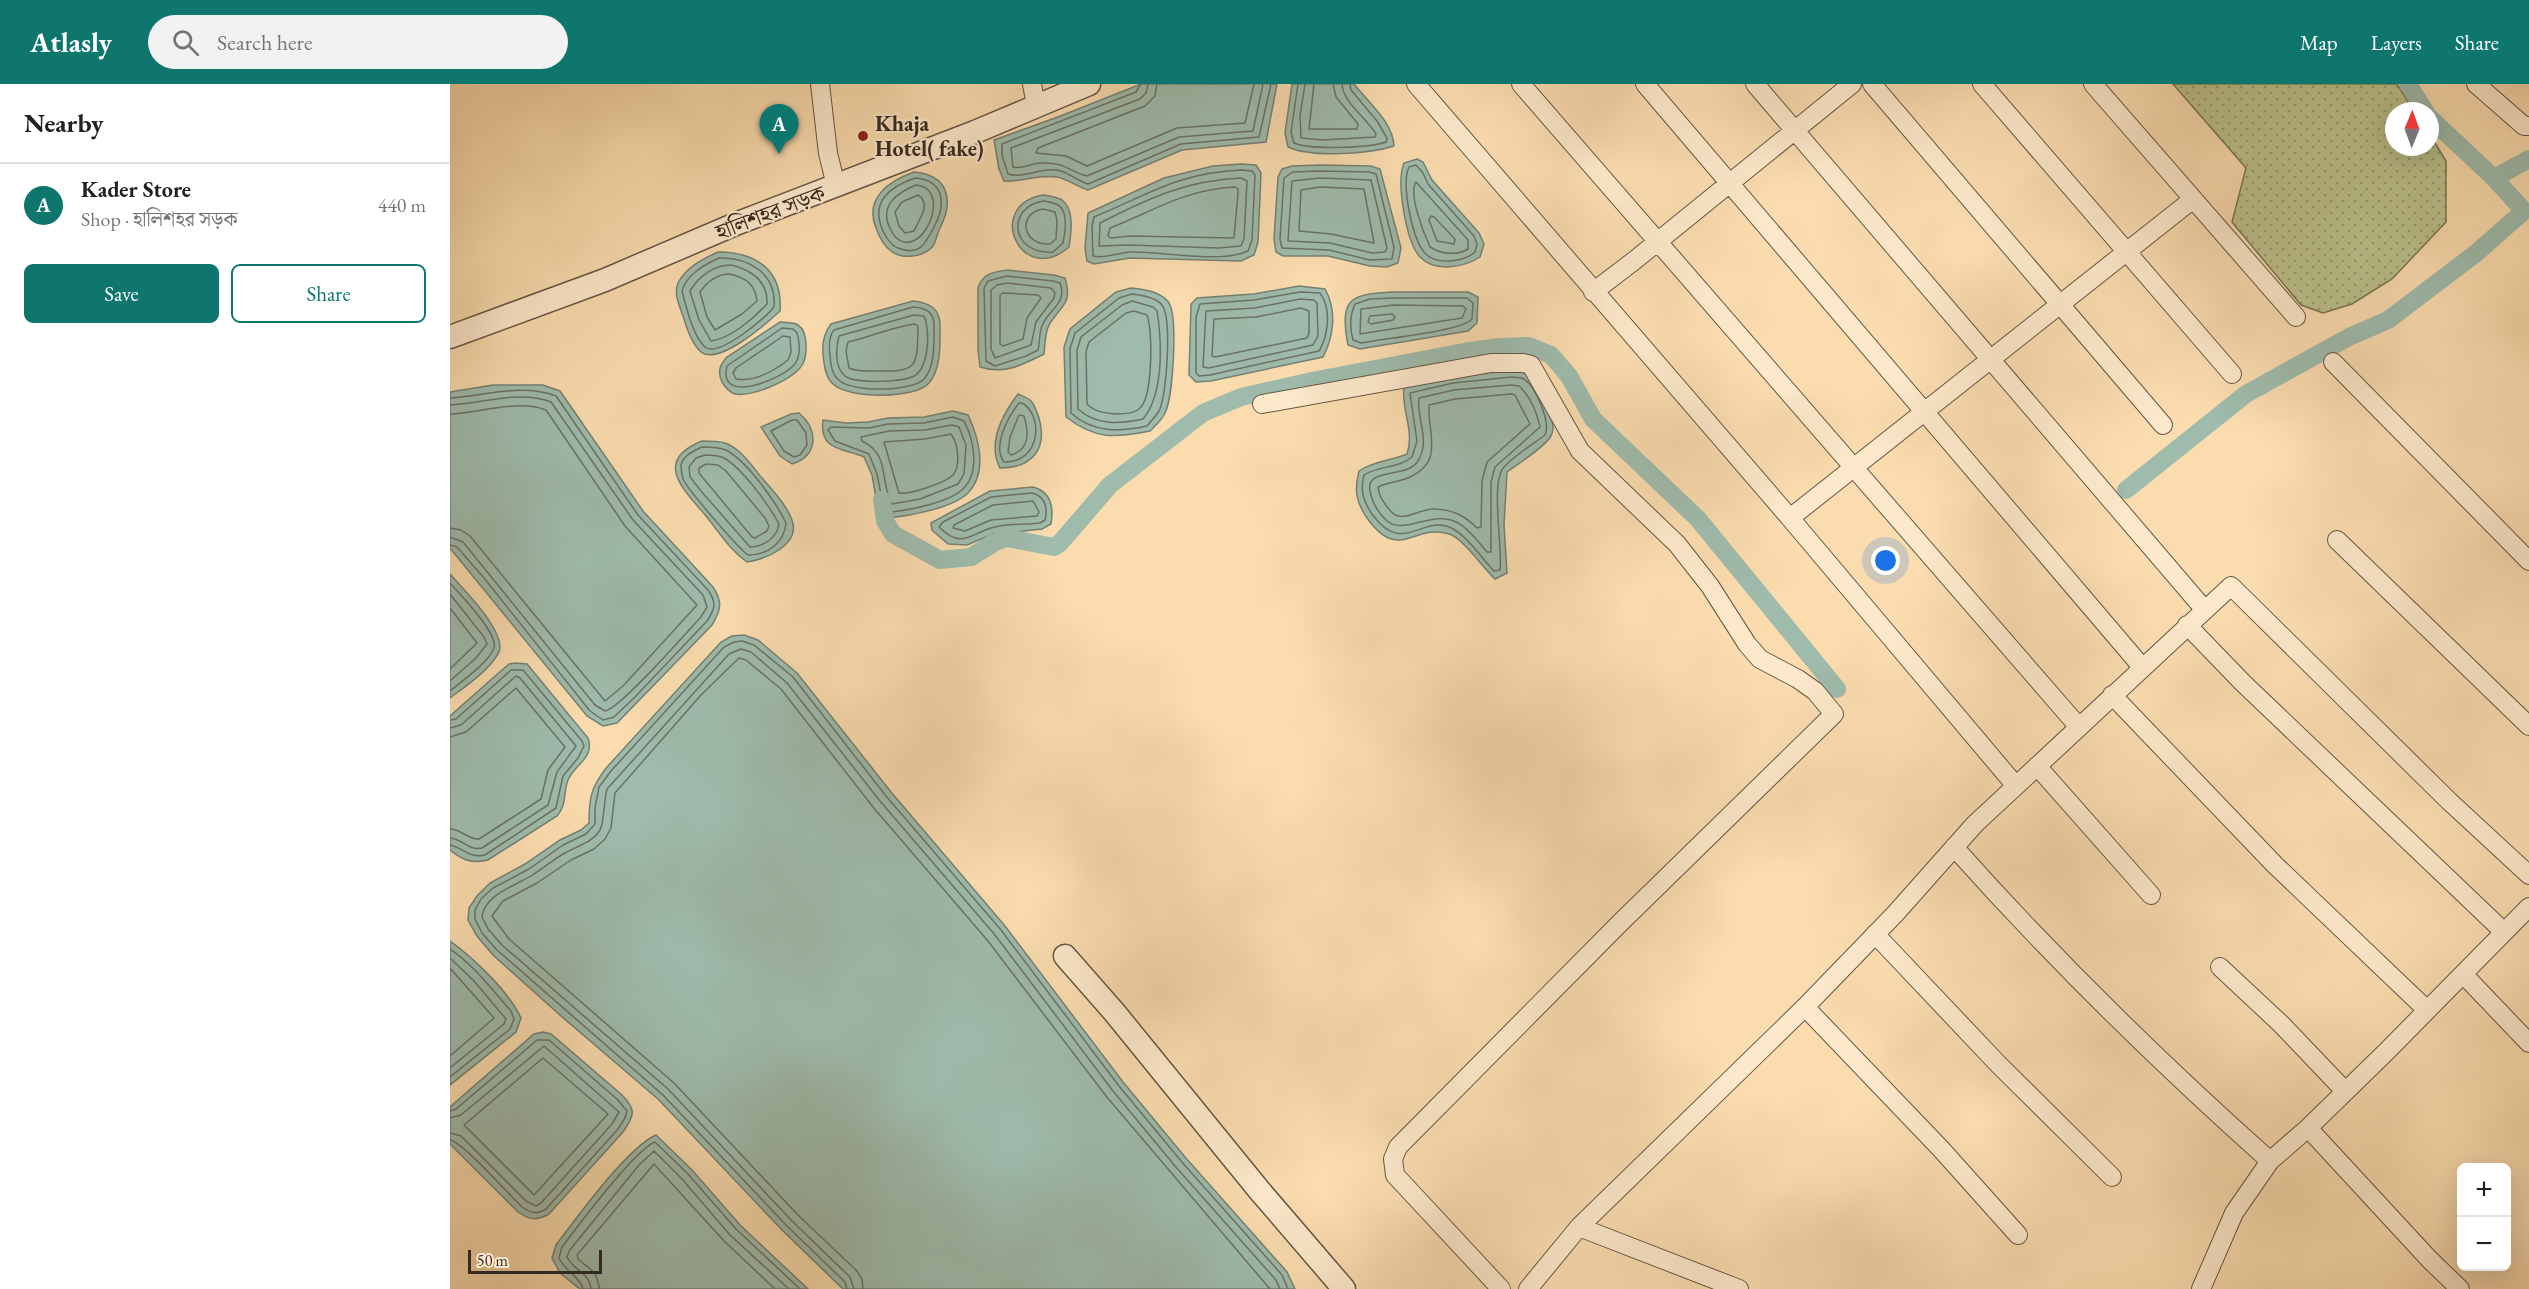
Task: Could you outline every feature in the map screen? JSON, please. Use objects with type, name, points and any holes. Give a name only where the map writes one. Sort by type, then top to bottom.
[{"type":"street","points":[[819,84],[828,153],[836,186]]},
{"type":"street","points":[[1032,84],[1036,106]]},
{"type":"street","name":"হালিশহর সড়ক","points":[[450,337],[605,280],[738,223],[1089,84]]},
{"type":"street","points":[[1416,84],[1790,518],[2016,786]]},
{"type":"street","points":[[1521,84],[2078,726]]},
{"type":"street","points":[[1645,84],[2142,667]]},
{"type":"street","points":[[1755,84],[2205,609]]},
{"type":"street","points":[[1593,292],[1852,84]]},
{"type":"street","points":[[1872,84],[2163,425]]},
{"type":"street","points":[[1982,84],[2125,253],[2232,374]]},
{"type":"street","points":[[2093,84],[2296,317]]},
{"type":"street","points":[[2476,84],[2524,126],[2529,126]]},
{"type":"street","points":[[1790,518],[2192,200]]},
{"type":"street","points":[[2333,362],[2529,561]]},
{"type":"street","points":[[1262,404],[1491,363],[1531,365],[1580,451],[1677,544],[1710,586],[1747,644],[1760,659],[1798,679],[1815,691],[1834,714],[1620,923],[1398,1147],[1393,1160],[1395,1176],[1501,1289]]},
{"type":"street","points":[[2337,540],[2529,726]]},
{"type":"street","points":[[1528,1289],[1579,1227],[1805,1007],[1975,824],[2231,586],[2449,801],[2529,875]]},
{"type":"street","points":[[2187,625],[2243,682],[2504,932]]},
{"type":"street","points":[[2112,695],[2275,865],[2427,1010]]},
{"type":"street","points":[[2037,766],[2151,895]]},
{"type":"street","points":[[1954,847],[2020,921],[2084,985],[2211,1108],[2270,1161]]},
{"type":"street","points":[[2201,1289],[2234,1213],[2270,1161],[2308,1128],[2529,907]]},
{"type":"street","points":[[1875,934],[1998,1064],[2112,1177]]},
{"type":"street","points":[[1065,956],[1344,1289]]},
{"type":"street","points":[[2220,968],[2281,1024],[2345,1091]]},
{"type":"street","points":[[2463,974],[2529,1043]]},
{"type":"street","points":[[1805,1007],[2018,1235]]},
{"type":"street","points":[[2308,1128],[2429,1259],[2460,1289]]},
{"type":"street","points":[[1579,1227],[1739,1289]]},
{"type":"green space","points":[[2173,84],[2397,84],[2408,102],[2385,102],[2385,156],[2439,156],[2439,150],[2446,161],[2446,222],[2392,279],[2352,304],[2323,313],[2301,305],[2232,222],[2246,168]]},
{"type":"water","points":[[1141,84],[1277,84],[1266,142],[1182,150],[1088,190],[1057,177],[1044,176],[1004,181],[999,169],[994,140]]},
{"type":"water","points":[[1292,84],[1354,84],[1385,121],[1393,137],[1394,146],[1341,154],[1311,153],[1288,147],[1285,133]]},
{"type":"water","points":[[1417,159],[1423,162],[1432,180],[1479,233],[1484,244],[1480,257],[1474,261],[1458,266],[1442,267],[1426,262],[1415,249],[1407,226],[1401,184],[1404,163]]},
{"type":"water","points":[[1256,165],[1261,173],[1258,242],[1254,255],[1241,261],[1130,258],[1094,264],[1087,261],[1085,248],[1088,213],[1164,178],[1213,166]]},
{"type":"water","points":[[1292,166],[1371,166],[1380,169],[1401,248],[1398,263],[1387,267],[1370,266],[1328,256],[1283,256],[1276,252],[1274,239],[1278,177],[1282,169]]},
{"type":"water","points":[[914,172],[935,178],[941,184],[947,199],[947,208],[933,246],[919,255],[901,256],[884,244],[876,228],[873,208],[881,192],[896,180]]},
{"type":"water","points":[[1043,195],[1060,199],[1066,204],[1070,215],[1071,235],[1069,247],[1052,257],[1037,258],[1024,251],[1016,240],[1012,227],[1015,214],[1025,202]]},
{"type":"water","points":[[718,252],[744,255],[764,266],[772,274],[777,284],[780,311],[742,341],[719,353],[709,355],[701,352],[695,345],[676,292],[681,277],[690,268]]},
{"type":"water","points":[[1007,270],[1065,278],[1067,299],[1048,328],[1044,354],[1013,368],[997,370],[980,367],[978,287],[990,274]]},
{"type":"water","points":[[1299,286],[1325,289],[1329,297],[1333,323],[1330,340],[1323,357],[1211,381],[1196,382],[1189,375],[1191,304],[1197,298],[1254,294]]},
{"type":"water","points":[[1131,288],[1146,290],[1162,296],[1169,303],[1172,311],[1174,340],[1168,404],[1162,418],[1150,431],[1116,436],[1106,435],[1087,430],[1066,417],[1064,347],[1070,329],[1116,292]]},
{"type":"water","points":[[1468,292],[1478,297],[1477,323],[1468,331],[1360,349],[1348,345],[1345,317],[1351,301],[1367,294]]},
{"type":"water","points":[[913,301],[930,305],[939,316],[938,364],[929,383],[911,392],[882,395],[852,392],[833,384],[825,370],[823,350],[825,335],[831,324]]},
{"type":"water","points":[[780,322],[796,324],[802,328],[806,339],[803,364],[788,378],[760,391],[742,394],[731,392],[720,378],[720,368],[727,357]]},
{"type":"water","points":[[1512,371],[1524,373],[1536,385],[1550,413],[1553,430],[1543,445],[1507,472],[1504,525],[1507,573],[1495,579],[1467,547],[1449,534],[1426,533],[1398,540],[1388,538],[1378,531],[1360,507],[1357,496],[1359,471],[1370,465],[1407,454],[1409,429],[1404,404],[1404,387],[1484,373]]},
{"type":"water","points":[[493,385],[543,385],[560,391],[643,511],[713,587],[718,597],[719,610],[712,625],[617,723],[603,726],[587,716],[450,548],[450,392]]},
{"type":"water","points":[[1018,394],[1030,400],[1034,405],[1041,429],[1039,448],[1028,461],[1020,465],[1000,468],[995,449],[998,430]]},
{"type":"water","points":[[953,411],[968,415],[978,444],[980,465],[974,485],[968,493],[952,503],[898,517],[889,518],[878,509],[872,475],[864,457],[834,447],[825,438],[823,430],[823,420],[846,423],[868,422],[888,418],[924,417]]},
{"type":"water","points":[[799,413],[810,427],[813,442],[807,455],[792,464],[780,456],[761,427],[791,414]]},
{"type":"water","points":[[702,441],[722,442],[736,449],[783,503],[792,520],[793,529],[791,537],[780,549],[763,558],[747,562],[730,546],[689,496],[677,476],[675,467],[678,458],[687,449]]},
{"type":"water","points":[[1033,487],[1044,492],[1050,501],[1051,524],[1042,529],[993,534],[967,545],[948,544],[932,530],[931,523],[990,491]]},
{"type":"water","points":[[450,574],[492,624],[500,646],[498,654],[488,667],[450,698]]},
{"type":"water","points":[[744,635],[758,640],[797,673],[891,792],[1005,926],[1123,1082],[1185,1157],[1287,1272],[1295,1289],[843,1289],[782,1230],[658,1099],[493,955],[477,936],[468,920],[469,908],[477,896],[490,883],[525,864],[589,823],[592,793],[607,767],[721,642],[732,636]]},
{"type":"water","points":[[509,664],[527,664],[588,738],[589,751],[568,780],[564,803],[557,816],[488,860],[477,862],[459,856],[450,850],[450,716]]},
{"type":"water","points":[[450,941],[490,976],[508,997],[521,1018],[516,1032],[450,1085]]},
{"type":"water","points":[[543,1032],[551,1034],[622,1095],[630,1105],[632,1113],[630,1122],[623,1132],[549,1214],[533,1219],[518,1212],[450,1144],[450,1107],[534,1034]]},
{"type":"water","points":[[656,1135],[692,1170],[740,1225],[808,1289],[580,1289],[560,1273],[552,1258],[556,1245],[617,1168],[644,1142]]},
{"type":"waterway","points":[[2408,84],[2419,102]]},
{"type":"waterway","points":[[2126,490],[2246,394],[2349,337],[2388,320],[2475,254],[2524,211],[2494,178],[2439,126]]},
{"type":"waterway","points":[[2494,178],[2529,159]]},
{"type":"waterway","points":[[882,500],[885,521],[893,534],[940,560],[971,557],[995,542],[1007,538],[1054,547],[1110,485],[1203,413],[1241,397],[1312,381],[1464,352],[1529,346],[1551,355],[1569,376],[1593,419],[1698,519],[1837,689]]},
{"type":"place","name":"Khaja Hotel( fake)","points":[[863,136]]},
{"type":"place","name":"Kader Store","points":[[779,154]]}]
